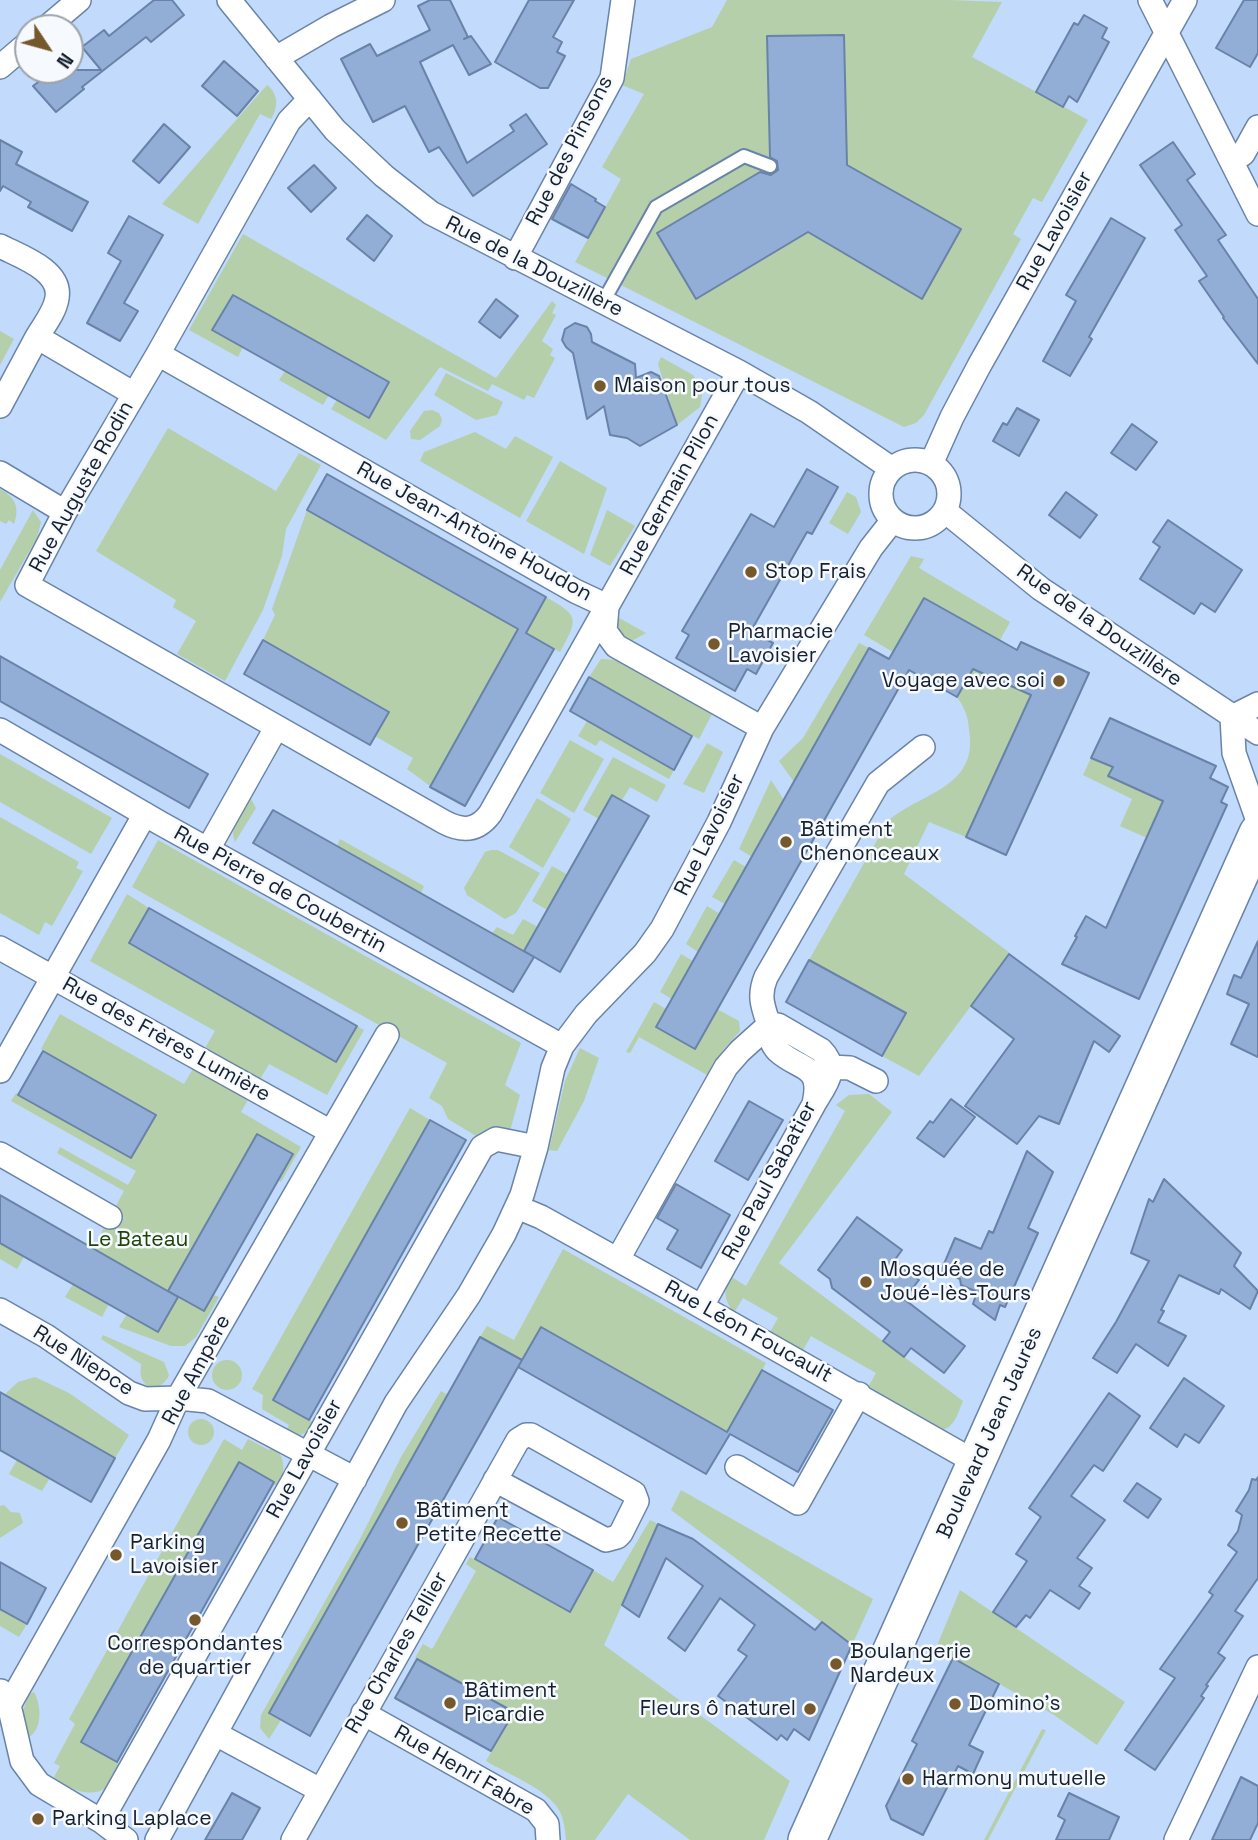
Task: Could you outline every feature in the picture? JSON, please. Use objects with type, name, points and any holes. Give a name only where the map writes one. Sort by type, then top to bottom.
[{"type":"main road","name":"Boulevard Jean Jaurès","points":[[807,1840],[1258,833]]},
{"type":"street","points":[[62,14],[79,0]]},
{"type":"street","name":"Rue de la Douzillère","points":[[229,0],[335,130],[384,176],[431,213],[739,372],[809,412],[892,469]]},
{"type":"street","points":[[276,58],[383,0]]},
{"type":"street","name":"Rue des Pinsons","points":[[515,258],[612,78],[623,0]]},
{"type":"street","points":[[1150,0],[1258,214]]},
{"type":"street","name":"Rue Lavoisier","points":[[931,464],[979,366],[1185,0]]},
{"type":"street","points":[[0,67],[14,55]]},
{"type":"street","name":"Rue Auguste Rodin","points":[[310,99],[289,121],[158,354],[65,512],[27,585],[444,822],[469,829]]},
{"type":"street","points":[[1231,160],[1243,154],[1258,128]]},
{"type":"street","points":[[0,246],[46,272],[57,288],[57,298],[52,311],[0,405]]},
{"type":"street","points":[[37,337],[134,394]]},
{"type":"street","name":"Rue Jean-Antoine Houdon","points":[[158,354],[575,591],[607,606],[605,631],[616,646],[762,728]]},
{"type":"street","name":"Rue Germain Pilon","points":[[469,829],[481,825],[490,814],[739,372]]},
{"type":"street","points":[[912,460],[931,464],[940,470],[950,490],[945,511],[929,526],[918,528],[907,527],[893,520],[884,507],[881,491],[887,475],[892,469],[912,460]]},
{"type":"street","points":[[0,473],[65,512]]},
{"type":"street","name":"Rue de la Douzillère","points":[[945,511],[1041,589],[1258,733]]},
{"type":"street","name":"Rue Lavoisier","points":[[157,1840],[402,1392],[489,1262],[517,1207],[536,1147],[553,1068],[562,1046],[586,1014],[645,953],[662,929],[719,822],[762,728],[872,548],[893,520]]},
{"type":"street","points":[[1258,704],[1232,717],[1234,753],[1258,821]]},
{"type":"street","points":[[208,849],[276,728]]},
{"type":"street","name":"Rue Pierre de Coubertin","points":[[0,730],[145,814],[562,1046]]},
{"type":"street","name":"Rue Paul Sabatier","points":[[702,1306],[814,1104],[817,1091],[813,1075],[803,1065],[777,1049],[769,1035],[769,1025],[761,1005],[766,977],[878,783],[923,747]]},
{"type":"street","points":[[0,1071],[145,814]]},
{"type":"street","name":"Rue des Frères Lumière","points":[[0,948],[331,1132]]},
{"type":"street","points":[[618,1259],[726,1067],[769,1025],[778,1026],[821,1049],[831,1067],[828,1081],[814,1104]]},
{"type":"street","name":"Rue Ampère","points":[[4,1697],[159,1440],[178,1398],[387,1035]]},
{"type":"street","points":[[831,1067],[850,1068],[876,1081]]},
{"type":"street","name":"Rue Lavoisier","points":[[101,1821],[482,1147],[496,1139],[536,1147]]},
{"type":"street","points":[[0,1154],[110,1217]]},
{"type":"street","name":"Rue Léon Foucault","points":[[517,1207],[618,1259],[977,1463]]},
{"type":"street","name":"Rue Niepce","points":[[1,1313],[46,1336],[129,1393],[145,1399],[208,1401],[355,1479]]},
{"type":"street","points":[[737,1467],[798,1503],[859,1394]]},
{"type":"street","name":"Rue Charles Tellier","points":[[293,1840],[363,1713],[495,1480],[518,1440],[526,1435],[634,1493],[637,1501],[621,1532],[617,1537],[606,1540],[495,1480]]},
{"type":"street","points":[[1176,1840],[1258,1667]]},
{"type":"street","points":[[4,1697],[22,1761],[39,1784],[101,1821],[126,1840]]},
{"type":"street","name":"Rue Henri Fabre","points":[[363,1713],[536,1810],[547,1824],[548,1840]]},
{"type":"street","points":[[216,1734],[320,1790]]},
{"type":"lane","points":[[603,302],[656,207],[744,156],[770,166]]},
{"type":"green space","points":[[727,0],[1002,2],[972,57],[1088,120],[1042,202],[1033,198],[1013,234],[1021,239],[924,415],[916,423],[904,427],[575,262],[621,179],[602,167],[644,94],[622,85],[631,59],[712,27]]},
{"type":"green space","points":[[267,85],[275,97],[273,115],[271,119],[260,114],[198,224],[162,204]]},
{"type":"green space","points":[[243,234],[496,378],[552,301],[556,305],[552,313],[556,315],[542,341],[553,349],[550,355],[555,358],[534,398],[527,395],[524,400],[492,384],[488,391],[440,367],[386,440],[331,409],[337,400],[370,418],[389,382],[233,295],[212,330],[243,347],[238,357],[189,330]]},
{"type":"green space","points":[[0,331],[14,339],[0,365]]},
{"type":"green space","points":[[661,357],[693,375],[703,389],[700,407],[677,425],[658,364]]},
{"type":"green space","points":[[285,371],[329,395],[323,405],[279,380]]},
{"type":"green space","points":[[446,373],[503,402],[497,415],[476,420],[434,395]]},
{"type":"green space","points":[[424,411],[439,413],[442,419],[440,426],[420,440],[411,439],[410,431]]},
{"type":"green space","points":[[168,428],[276,491],[299,453],[321,465],[286,529],[282,556],[263,610],[225,681],[177,654],[196,621],[173,607],[176,600],[96,551]]},
{"type":"green space","points":[[475,432],[506,449],[515,436],[553,457],[520,518],[420,461],[424,452]]},
{"type":"green space","points":[[560,461],[607,488],[584,554],[526,521]]},
{"type":"green space","points":[[0,489],[15,503],[14,524],[9,520],[6,524],[0,521]]},
{"type":"green space","points":[[847,492],[856,497],[861,512],[848,534],[829,523]]},
{"type":"green space","points":[[33,510],[41,522],[37,538],[0,602],[0,570]]},
{"type":"green space","points":[[307,510],[518,629],[430,786],[407,769],[413,758],[375,736],[389,711],[263,640],[275,615],[272,609]]},
{"type":"green space","points":[[607,510],[635,526],[610,566],[590,555]]},
{"type":"green space","points":[[911,556],[924,559],[919,568],[1010,622],[1000,640],[924,598],[893,652],[864,635]]},
{"type":"green space","points":[[546,597],[565,609],[572,619],[570,632],[560,652],[526,633]]},
{"type":"green space","points":[[612,614],[646,633],[630,642],[615,637]]},
{"type":"green space","points":[[859,643],[869,648],[794,782],[779,761],[803,738]]},
{"type":"green space","points":[[601,659],[619,660],[713,712],[699,739],[589,677]]},
{"type":"green space","points":[[974,667],[1031,695],[966,837],[929,822],[904,874],[1010,953],[919,1076],[882,1056],[906,1013],[809,960],[888,821],[942,788],[963,768],[969,754],[970,737],[967,716],[957,697]]},
{"type":"green space","points":[[587,721],[674,770],[669,779],[600,740],[596,746],[578,736]]},
{"type":"green space","points":[[570,740],[604,759],[574,813],[540,793]]},
{"type":"green space","points":[[707,743],[723,752],[704,793],[683,784]]},
{"type":"green space","points":[[0,754],[112,818],[91,854],[0,802]]},
{"type":"green space","points":[[613,757],[666,785],[657,802],[630,787],[622,800],[612,795],[599,819],[583,810]]},
{"type":"green space","points":[[1091,758],[1113,767],[1109,776],[1163,801],[1147,838],[1120,826],[1132,799],[1083,775]]},
{"type":"green space","points":[[771,780],[784,800],[752,857],[739,849]]},
{"type":"green space","points":[[245,796],[251,799],[256,808],[235,842],[233,823]]},
{"type":"green space","points":[[537,798],[571,819],[543,868],[509,847]]},
{"type":"green space","points":[[0,817],[79,862],[76,868],[83,871],[52,926],[45,922],[39,935],[0,913]]},
{"type":"green space","points":[[340,839],[424,886],[421,893],[337,846]]},
{"type":"green space","points":[[158,840],[521,1043],[505,1085],[520,1095],[510,1131],[490,1128],[476,1136],[448,1119],[442,1106],[429,1098],[447,1063],[132,887]]},
{"type":"green space","points":[[498,850],[540,873],[516,913],[505,919],[467,895],[464,888],[485,852]]},
{"type":"green space","points":[[734,860],[746,867],[725,904],[712,897]]},
{"type":"green space","points":[[552,866],[568,875],[547,910],[532,901]]},
{"type":"green space","name":"Le Bateau","points":[[127,894],[149,908],[129,944],[336,1061],[357,1026],[364,1030],[327,1095],[269,1064],[241,1112],[301,1147],[281,1182],[278,1180],[293,1154],[257,1134],[168,1291],[93,1248],[124,1191],[57,1153],[60,1147],[128,1185],[136,1171],[11,1101],[16,1093],[131,1158],[155,1115],[41,1049],[60,1014],[184,1084],[215,1031],[90,961]]},
{"type":"green space","points":[[707,906],[720,914],[698,952],[686,944]]},
{"type":"green space","points":[[523,919],[538,927],[524,951],[492,933],[497,927],[513,935]]},
{"type":"green space","points":[[681,954],[693,961],[672,999],[660,992]]},
{"type":"green space","points":[[654,1002],[666,1009],[656,1027],[695,1049],[717,1009],[739,1021],[740,1031],[723,1050],[709,1076],[639,1037],[630,1053],[626,1052]]},
{"type":"green space","points":[[580,1048],[599,1058],[584,1101],[557,1151],[549,1150],[565,1081]]},
{"type":"green space","points":[[869,1094],[892,1112],[779,1263],[963,1401],[953,1423],[946,1429],[941,1430],[867,1389],[876,1373],[811,1336],[802,1352],[769,1334],[778,1318],[743,1298],[734,1313],[726,1300],[726,1286],[730,1276],[746,1286],[845,1111],[836,1105],[849,1095]]},
{"type":"green space","points":[[410,1108],[430,1120],[274,1400],[313,1422],[308,1430],[295,1435],[286,1431],[289,1425],[262,1409],[263,1395],[252,1389]]},
{"type":"green space","points":[[0,1243],[24,1257],[17,1269],[0,1259]]},
{"type":"green space","points":[[563,1249],[766,1363],[727,1432],[541,1327],[522,1360],[480,1337],[487,1326],[514,1340]]},
{"type":"green space","points":[[73,1284],[109,1304],[102,1317],[65,1297]]},
{"type":"green space","points":[[213,1295],[219,1297],[196,1337],[185,1346],[171,1346],[119,1327],[127,1314],[158,1332],[178,1296],[204,1311]]},
{"type":"green space","points":[[103,1335],[164,1362],[169,1375],[167,1379],[158,1387],[146,1385],[141,1377],[141,1364],[101,1339]]},
{"type":"green space","points":[[227,1360],[238,1364],[242,1375],[238,1386],[227,1390],[216,1386],[212,1375],[216,1364]]},
{"type":"green space","points":[[35,1377],[69,1393],[129,1435],[115,1458],[4,1395],[18,1382]]},
{"type":"green space","points":[[441,1391],[448,1395],[269,1713],[281,1720],[269,1739],[260,1728],[261,1715],[359,1541],[401,1457]]},
{"type":"green space","points":[[201,1419],[210,1423],[214,1432],[210,1441],[201,1445],[192,1441],[188,1432],[192,1423]]},
{"type":"green space","points":[[224,1439],[242,1450],[248,1439],[269,1450],[273,1445],[282,1460],[281,1481],[278,1487],[274,1482],[239,1463],[82,1741],[122,1765],[115,1778],[106,1788],[93,1792],[65,1785],[54,1777],[60,1766],[54,1763],[75,1724],[69,1719]]},
{"type":"green space","points":[[17,1460],[50,1478],[42,1491],[9,1474]]},
{"type":"green space","points":[[681,1490],[873,1599],[852,1645],[671,1510]]},
{"type":"green space","points":[[4,1505],[11,1512],[20,1513],[23,1523],[0,1538],[0,1506]]},
{"type":"green space","points":[[650,1520],[658,1524],[604,1645],[790,1781],[764,1840],[690,1840],[628,1794],[595,1840],[566,1840],[561,1815],[551,1800],[534,1787],[486,1761],[514,1712],[415,1658],[423,1644],[432,1649],[476,1571],[466,1564],[470,1557],[570,1611],[593,1570],[613,1582]]},
{"type":"green space","points":[[960,1590],[1125,1702],[1097,1745],[1054,1715],[936,1648]]},
{"type":"green space","points":[[0,1609],[27,1624],[19,1637],[0,1626]]},
{"type":"green space","points":[[34,1692],[39,1711],[38,1725],[31,1736],[25,1739],[23,1711],[29,1694]]},
{"type":"green space","points":[[1042,1729],[1046,1730],[988,1840],[984,1840]]},
{"type":"building","points":[[154,0],[172,0],[184,15],[151,42],[146,37],[82,87],[84,89],[56,112],[33,86],[84,84],[84,70],[101,70],[84,49],[84,45],[104,30],[109,36]]},
{"type":"building","points":[[430,0],[450,0],[468,37],[464,39],[471,36],[491,64],[469,75],[453,45],[420,62],[467,163],[514,131],[510,125],[526,114],[547,144],[473,196],[439,147],[429,152],[405,106],[373,122],[341,59],[370,44],[377,56],[430,30],[418,6]]},
{"type":"building","points":[[529,0],[574,0],[553,37],[562,42],[557,52],[565,56],[548,88],[540,88],[495,62]]},
{"type":"building","points":[[1244,0],[1258,0],[1258,53],[1250,67],[1216,48]]},
{"type":"building","points":[[1084,15],[1107,28],[1102,38],[1109,42],[1077,102],[1069,96],[1063,107],[1036,92],[1074,23],[1078,25]]},
{"type":"building","points":[[844,35],[847,165],[961,229],[922,299],[808,232],[696,299],[657,233],[760,172],[771,175],[778,170],[777,161],[770,157],[767,36]]},
{"type":"building","points":[[224,61],[258,91],[237,116],[202,86]]},
{"type":"building","points":[[164,124],[190,147],[159,183],[133,161]]},
{"type":"building","points":[[0,140],[22,152],[16,164],[88,202],[72,231],[28,207],[31,202],[3,186],[0,191]]},
{"type":"building","points":[[1173,142],[1195,174],[1187,180],[1226,235],[1218,240],[1258,299],[1258,364],[1199,281],[1207,276],[1175,230],[1182,225],[1140,165]]},
{"type":"building","points":[[314,165],[336,188],[311,212],[288,188]]},
{"type":"building","points":[[571,184],[605,207],[588,238],[552,219]]},
{"type":"building","points":[[367,215],[392,236],[374,261],[347,239]]},
{"type":"building","points":[[129,216],[163,235],[124,303],[138,311],[120,341],[87,323],[121,261],[108,253]]},
{"type":"building","points":[[1111,218],[1145,238],[1070,376],[1043,361],[1076,301],[1066,295]]},
{"type":"building","points":[[233,295],[389,382],[369,418],[212,330]]},
{"type":"building","points":[[496,299],[518,316],[500,338],[479,322]]},
{"type":"building","name":"Maison pour tous","points":[[575,323],[587,327],[592,342],[635,364],[636,378],[651,372],[659,376],[677,425],[640,446],[627,438],[610,435],[604,406],[587,419],[573,353],[562,340],[565,329]]},
{"type":"building","points":[[1017,408],[1039,420],[1019,456],[993,441],[1003,423],[1007,425]]},
{"type":"building","points":[[1132,424],[1157,442],[1136,470],[1111,453]]},
{"type":"building","points":[[807,469],[838,487],[812,534],[807,532],[751,631],[773,643],[756,674],[747,669],[735,691],[676,658],[689,635],[682,631],[751,514],[774,527]]},
{"type":"building","points":[[327,474],[546,597],[526,633],[554,649],[465,806],[430,787],[518,629],[307,510]]},
{"type":"building","points":[[1066,492],[1097,515],[1080,538],[1049,515]]},
{"type":"building","points":[[1168,520],[1242,570],[1215,612],[1201,603],[1194,614],[1140,579],[1160,547],[1153,542]]},
{"type":"building","points":[[924,598],[1017,650],[1021,642],[1089,673],[1006,855],[966,837],[1031,695],[973,669],[957,697],[909,670],[695,1049],[656,1027],[869,648],[889,659]]},
{"type":"building","points":[[263,640],[389,712],[370,745],[244,674]]},
{"type":"building","points":[[0,656],[208,774],[189,808],[0,701]]},
{"type":"building","points":[[589,677],[692,736],[674,770],[570,711]]},
{"type":"building","points":[[1110,718],[1216,766],[1210,778],[1228,787],[1221,802],[1227,805],[1139,999],[1062,964],[1086,916],[1106,928],[1163,801],[1108,776],[1113,767],[1091,758]]},
{"type":"building","points":[[612,795],[649,816],[560,972],[524,951]]},
{"type":"building","points":[[273,810],[534,957],[513,992],[253,843]]},
{"type":"building","points":[[149,908],[357,1026],[336,1062],[129,943]]},
{"type":"building","points":[[1258,941],[1258,1057],[1231,1044],[1249,1004],[1227,994],[1234,975],[1241,978]]},
{"type":"building","points":[[1009,954],[1120,1036],[1109,1052],[1094,1041],[1059,1124],[1039,1116],[1017,1144],[965,1106],[1014,1039],[971,1006]]},
{"type":"building","points":[[809,960],[906,1013],[882,1056],[786,1002]]},
{"type":"building","points":[[43,1051],[156,1115],[131,1158],[18,1095]]},
{"type":"building","points":[[951,1099],[975,1117],[944,1157],[917,1138],[930,1121],[933,1123]]},
{"type":"building","points":[[749,1101],[783,1120],[748,1180],[715,1161]]},
{"type":"building","points":[[430,1120],[466,1140],[309,1420],[273,1400]]},
{"type":"building","points":[[257,1134],[293,1154],[204,1311],[168,1291]]},
{"type":"building","points":[[1027,1151],[1053,1172],[1028,1228],[1038,1233],[1005,1307],[1000,1305],[995,1320],[973,1304],[977,1292],[961,1285],[960,1279],[941,1271],[955,1238],[981,1249],[989,1231],[993,1233]]},
{"type":"building","points":[[1164,1179],[1241,1253],[1234,1266],[1258,1291],[1250,1309],[1221,1289],[1219,1294],[1179,1275],[1161,1310],[1164,1311],[1158,1322],[1186,1336],[1168,1366],[1136,1344],[1117,1373],[1093,1358],[1149,1261],[1131,1253],[1149,1199],[1153,1202]]},
{"type":"building","points":[[676,1184],[730,1215],[701,1268],[667,1249],[678,1230],[657,1218]]},
{"type":"building","points":[[0,1195],[178,1297],[158,1332],[0,1243]]},
{"type":"building","points":[[857,1217],[902,1250],[894,1261],[919,1280],[904,1299],[965,1346],[944,1373],[911,1348],[904,1357],[883,1341],[890,1332],[832,1288],[830,1279],[818,1270]]},
{"type":"building","points":[[541,1327],[727,1432],[762,1370],[833,1410],[798,1472],[730,1434],[706,1474],[518,1367]]},
{"type":"building","name":"Bâtiment Petite Recette","points":[[480,1337],[522,1360],[310,1736],[269,1713]]},
{"type":"building","points":[[1184,1378],[1224,1406],[1199,1443],[1185,1434],[1177,1447],[1150,1428]]},
{"type":"building","points":[[0,1392],[115,1458],[91,1502],[0,1450]]},
{"type":"building","points":[[1109,1393],[1140,1416],[1103,1471],[1094,1465],[1071,1496],[1105,1520],[1077,1558],[1092,1568],[1079,1586],[1090,1593],[1079,1609],[1050,1590],[1030,1618],[1026,1615],[1016,1627],[993,1612],[1027,1561],[1016,1554],[1041,1517],[1029,1508]]},
{"type":"building","points":[[239,1462],[274,1482],[117,1762],[81,1742]]},
{"type":"building","points":[[1258,1477],[1258,1578],[1235,1611],[1243,1616],[1218,1653],[1225,1658],[1206,1685],[1208,1686],[1201,1696],[1204,1698],[1155,1770],[1125,1750],[1175,1678],[1160,1669],[1213,1595],[1209,1592],[1237,1552],[1228,1545],[1238,1531],[1242,1515],[1236,1511],[1249,1490],[1252,1479],[1256,1480]]},
{"type":"building","points":[[1137,1483],[1161,1499],[1148,1518],[1124,1501]]},
{"type":"building","points":[[498,1517],[593,1570],[570,1612],[475,1559]]},
{"type":"building","points":[[658,1524],[693,1539],[815,1630],[822,1622],[852,1645],[809,1740],[794,1729],[787,1740],[781,1735],[777,1740],[718,1696],[747,1656],[738,1650],[755,1625],[720,1598],[685,1651],[668,1638],[703,1586],[666,1558],[639,1617],[622,1605]]},
{"type":"building","points":[[0,1562],[46,1588],[27,1624],[0,1609]]},
{"type":"building","points":[[953,1658],[999,1684],[969,1745],[983,1752],[973,1774],[958,1766],[923,1835],[891,1819],[886,1806],[917,1744],[912,1741]]},
{"type":"building","name":"Bâtiment Picardie","points":[[417,1659],[514,1712],[491,1751],[395,1698]]},
{"type":"building","points":[[1241,1777],[1258,1786],[1258,1823],[1250,1840],[1212,1840]]},
{"type":"building","points":[[232,1793],[260,1808],[242,1840],[205,1840]]},
{"type":"building","points":[[1069,1793],[1119,1817],[1109,1840],[1056,1840],[1065,1820],[1058,1816]]},
{"type":"place","name":"Maison pour tous","points":[[600,386]]},
{"type":"place","name":"Stop Frais","points":[[751,572]]},
{"type":"place","name":"Pharmacie Lavoisier","points":[[714,644]]},
{"type":"place","name":"Voyage avec soi","points":[[1059,681]]},
{"type":"place","name":"Bâtiment Chenonceaux","points":[[786,842]]},
{"type":"place","name":"Mosquée de Joué-lès-Tours","points":[[866,1282]]},
{"type":"place","name":"Bâtiment Petite Recette","points":[[402,1523]]},
{"type":"place","name":"Parking Lavoisier","points":[[116,1555]]},
{"type":"place","name":"Correspondantes de quartier","points":[[195,1620]]},
{"type":"place","name":"Boulangerie Nardeux","points":[[836,1664]]},
{"type":"place","name":"Bâtiment Picardie","points":[[450,1703]]},
{"type":"place","name":"Domino's","points":[[955,1704]]},
{"type":"place","name":"Fleurs ô naturel","points":[[810,1709]]},
{"type":"place","name":"Harmony mutuelle","points":[[908,1779]]},
{"type":"place","name":"Parking Laplace","points":[[38,1819]]}]
